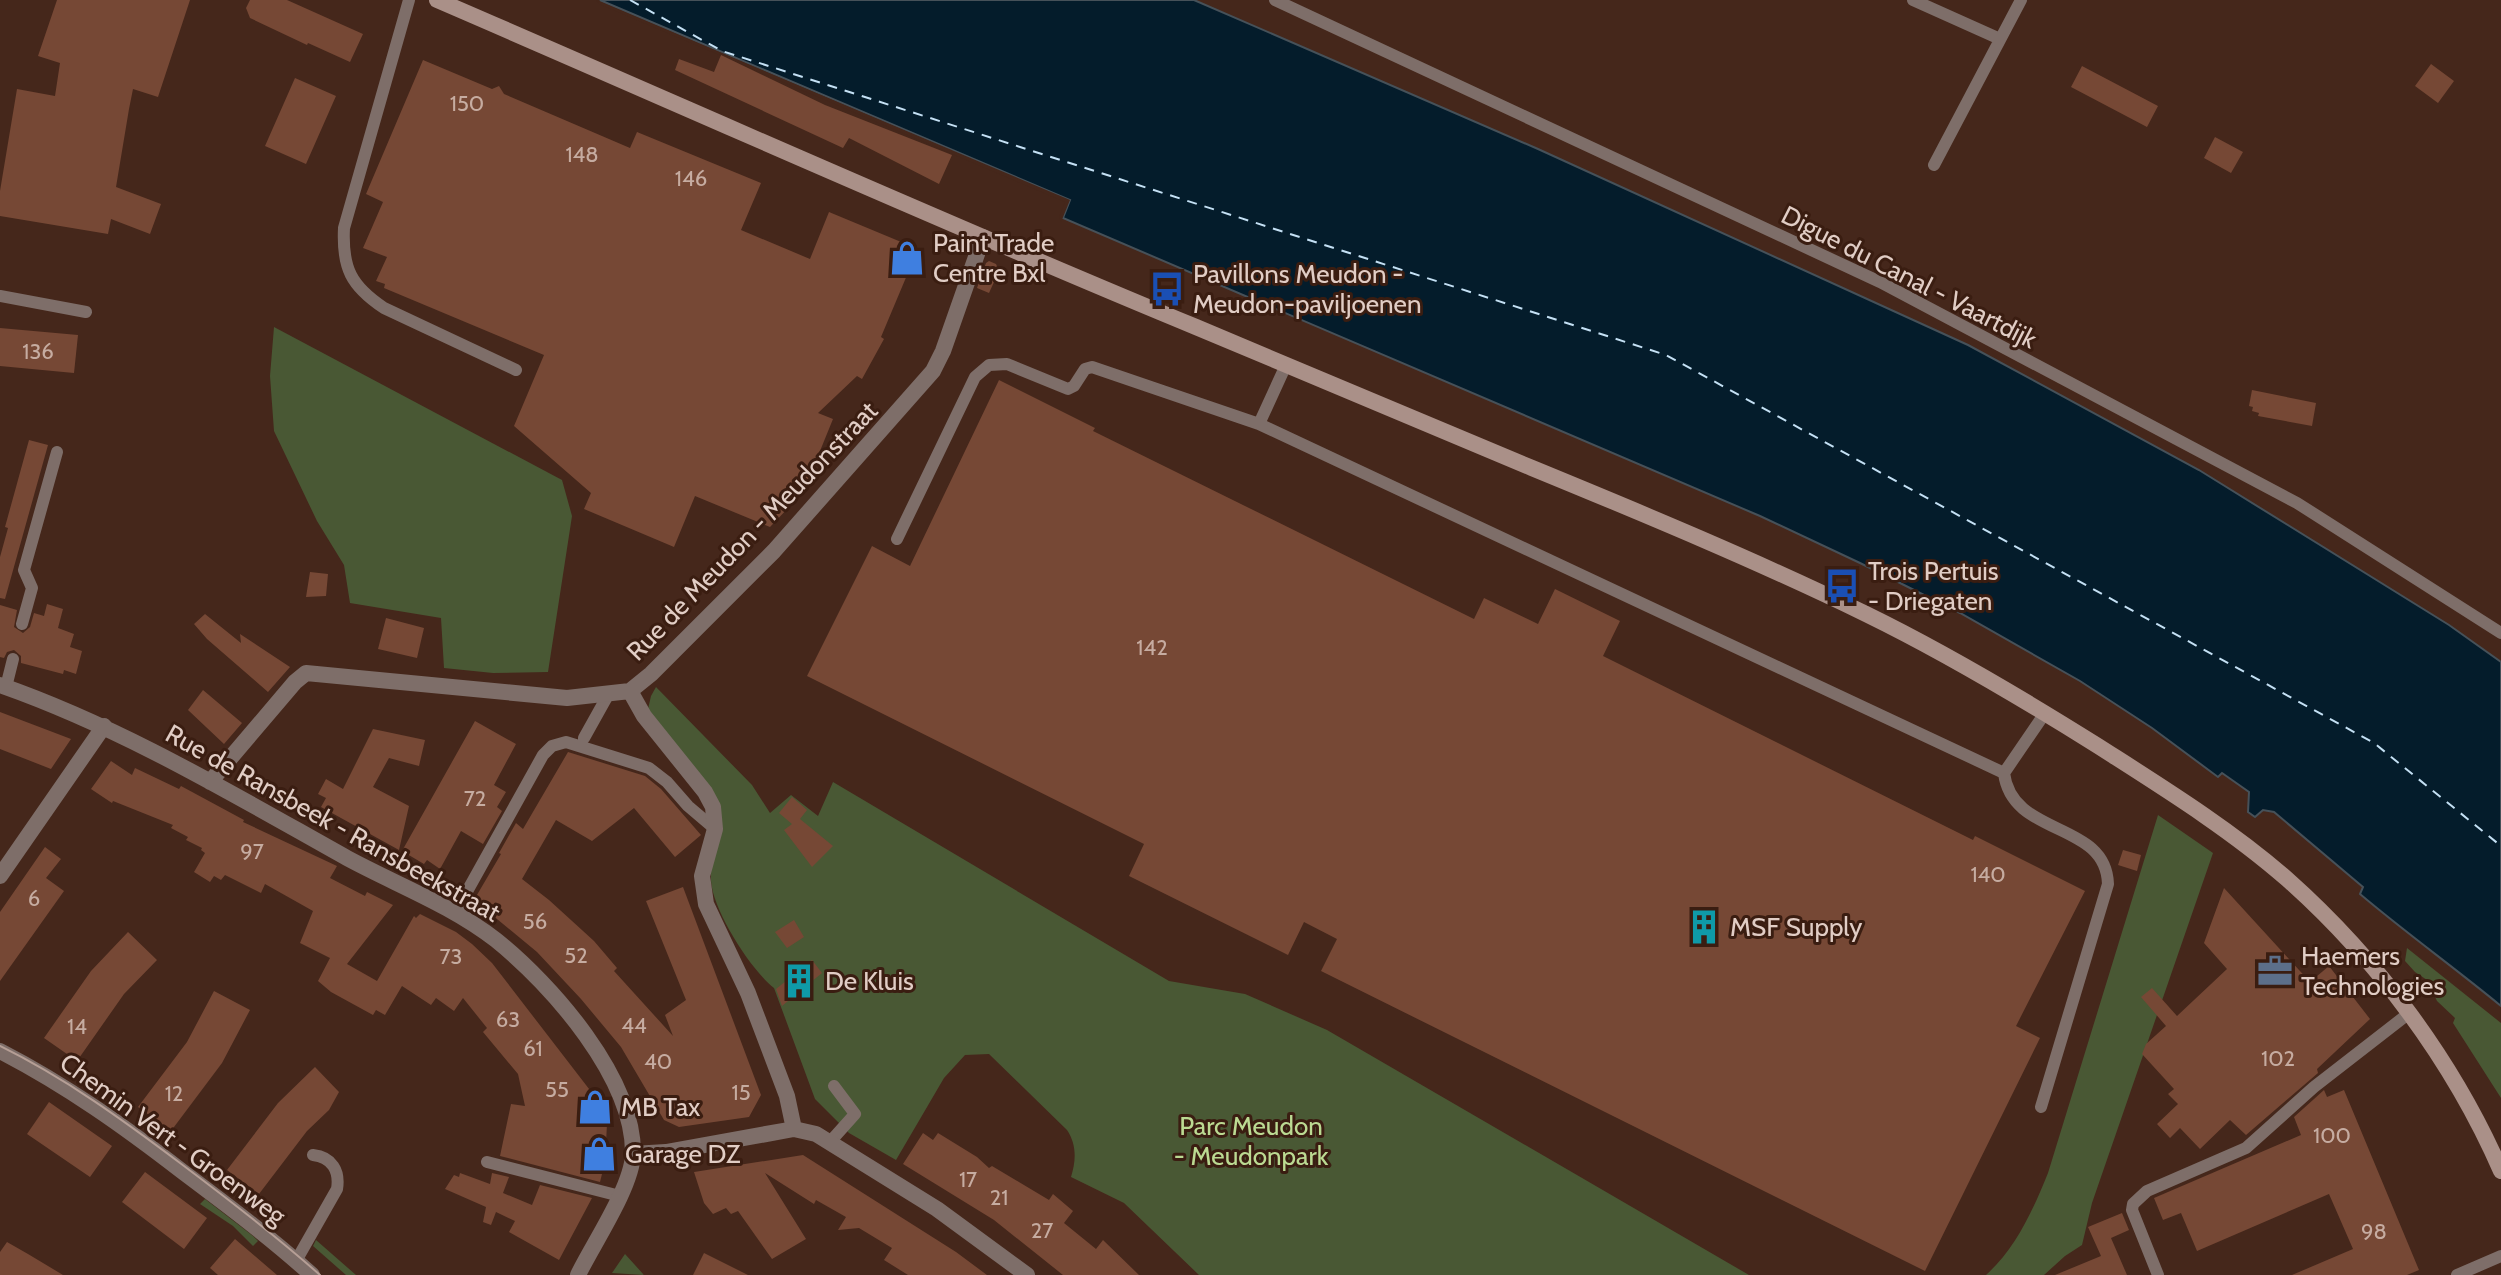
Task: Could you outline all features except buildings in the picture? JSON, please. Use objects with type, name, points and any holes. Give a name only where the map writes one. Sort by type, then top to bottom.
[{"type":"main road","points":[[437,0],[983,237],[1627,507],[1779,574],[1939,652],[2045,713],[2141,774],[2283,876],[2363,957],[2408,1014],[2462,1092],[2501,1171]]},
{"type":"street","name":"Rue de Meudon - Meudonstraat","points":[[210,782],[306,673],[567,698],[630,691],[651,674],[774,551],[933,371],[983,237]]},
{"type":"street","name":"Rue de Ransbeek - Ransbeekstraat","points":[[3,686],[104,726],[210,782],[455,913],[512,955],[571,1018],[602,1062],[628,1120],[633,1154],[630,1170],[620,1196],[578,1275]]},
{"type":"street","points":[[630,691],[644,716],[705,792],[713,807],[715,829],[702,876],[706,904],[748,993],[787,1096],[794,1129]]},
{"type":"street","points":[[3,866],[104,726]]},
{"type":"street","name":"Chemin Vert - Groenweg","points":[[0,1051],[44,1074],[105,1113],[234,1210],[312,1275]]},
{"type":"street","points":[[633,1154],[666,1152],[794,1129],[811,1132],[937,1209],[1027,1275]]},
{"type":"lane","points":[[409,0],[344,228],[343,252],[350,276],[364,295],[384,308],[516,370]]},
{"type":"lane","name":"Digue du Canal - Vaartdijk","points":[[1275,0],[1880,282],[2297,503],[2501,633]]},
{"type":"lane","points":[[1913,0],[2000,39]]},
{"type":"lane","points":[[1934,165],[2021,0]]},
{"type":"lane","points":[[0,296],[86,312]]},
{"type":"lane","points":[[897,539],[975,377],[989,365],[1007,364],[1068,389],[1074,386],[1085,369],[1092,367],[1259,424],[2004,773],[2011,796],[2020,807],[2095,849],[2107,871],[2108,884],[2041,1107]]},
{"type":"lane","points":[[1259,424],[1286,365]]},
{"type":"lane","points":[[22,624],[32,588],[24,570],[57,452]]},
{"type":"lane","points":[[3,686],[13,659]]},
{"type":"lane","points":[[584,738],[608,695]]},
{"type":"lane","points":[[2004,773],[2045,713]]},
{"type":"lane","points":[[455,913],[543,755],[559,743],[573,743],[649,768],[715,829]]},
{"type":"lane","points":[[2158,1275],[2132,1213],[2135,1202],[2152,1189],[2246,1148],[2314,1087],[2408,1014]]},
{"type":"lane","points":[[829,1143],[855,1114],[834,1086]]},
{"type":"lane","points":[[296,1261],[337,1189],[338,1180],[333,1165],[327,1159],[313,1155]]},
{"type":"lane","points":[[487,1162],[620,1196]]},
{"type":"lane","points":[[2457,1275],[2501,1256]]},
{"type":"green space","points":[[274,327],[562,480],[572,516],[548,672],[493,673],[444,668],[441,618],[350,603],[344,565],[317,521],[274,431],[270,376]]},
{"type":"green space","name":"Parc Meudon - Meudonpark","points":[[656,687],[752,785],[770,813],[791,795],[818,816],[833,782],[1169,981],[1245,994],[1327,1030],[1749,1275],[1199,1275],[1124,1203],[1071,1177],[1075,1153],[1067,1130],[989,1054],[965,1055],[944,1078],[896,1160],[849,1133],[815,1099],[774,988],[755,968],[718,908],[711,881],[721,826],[648,709]]},
{"type":"green space","points":[[2158,815],[2213,853],[2092,1203],[2082,1245],[2044,1275],[1986,1275],[2015,1241],[2048,1173]]},
{"type":"green space","points":[[2407,948],[2501,1023],[2501,1098],[2453,1023],[2455,1018],[2437,1001],[2427,980],[2405,961]]},
{"type":"green space","points":[[205,1199],[258,1241],[253,1246],[233,1226],[200,1204]]},
{"type":"green space","points":[[316,1240],[356,1275],[346,1275],[313,1246]]},
{"type":"green space","points":[[625,1254],[644,1275],[612,1273]]},
{"type":"water","points":[[600,0],[1194,0],[1538,149],[1968,345],[2199,470],[2449,625],[2501,662],[2501,1006],[2360,894],[2363,887],[2274,812],[2263,810],[2255,817],[2248,812],[2249,792],[2222,773],[2218,777],[2152,728],[2080,681],[1960,613],[1760,516],[1063,218],[1070,200]]},
{"type":"pier","points":[[596,0],[1070,200],[1061,222],[1059,217],[1065,202],[599,4]]},
{"type":"ferry route","points":[[630,0],[722,51],[1666,355],[2374,743],[2501,846]]},
{"type":"tram line","points":[[0,1046],[70,1086],[137,1131],[320,1275]]},
{"type":"place","name":"Paint Trade Centre Bxl","points":[[907,258]]},
{"type":"place","name":"Pavillons Meudon - Meudon-paviljoenen","points":[[1167,289]]},
{"type":"place","name":"Trois Pertuis - Driegaten","points":[[1842,586]]},
{"type":"place","name":"MSF Supply","points":[[1704,927]]},
{"type":"place","name":"Haemers Technologies","points":[[2275,971]]},
{"type":"place","name":"De Kluis","points":[[799,981]]},
{"type":"place","name":"MB Tax","points":[[595,1107]]},
{"type":"place","name":"Garage DZ","points":[[599,1154]]}]
